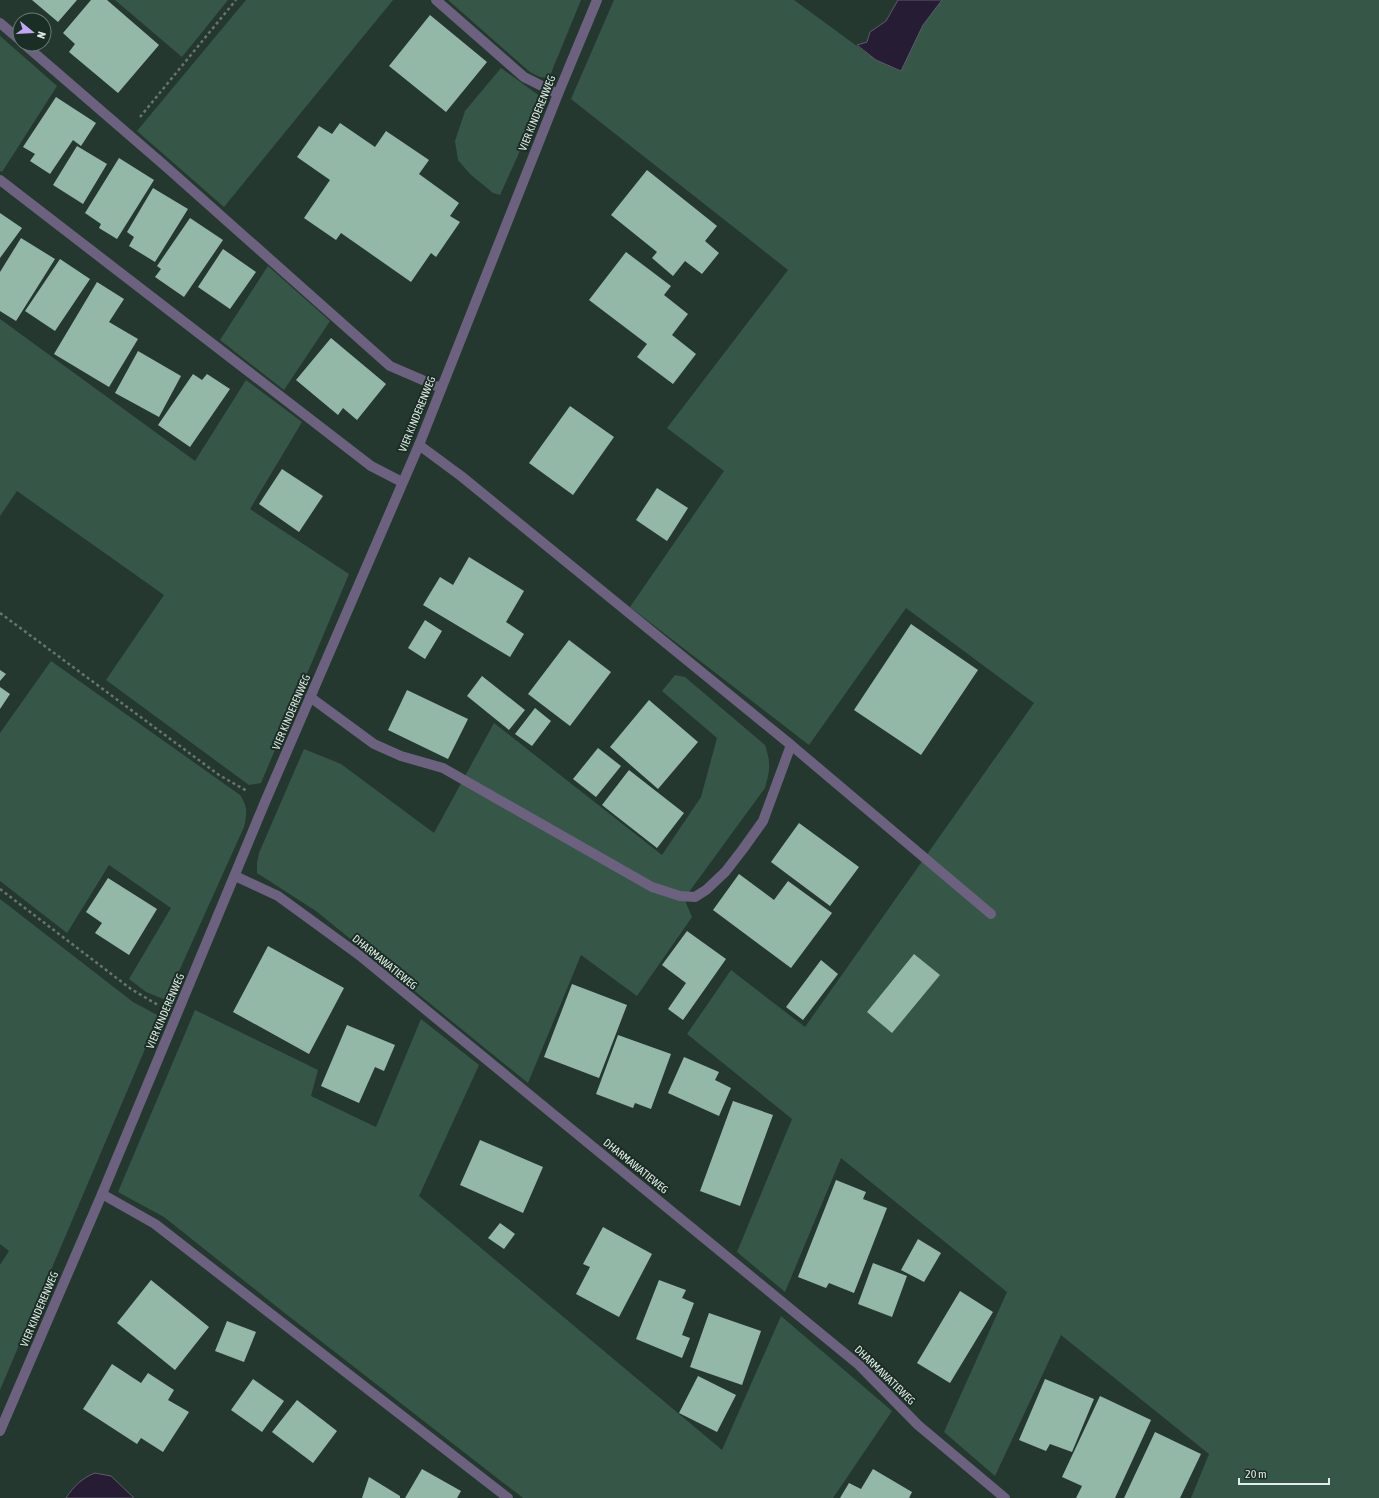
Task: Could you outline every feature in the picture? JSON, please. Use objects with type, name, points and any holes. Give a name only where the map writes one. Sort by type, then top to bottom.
[{"type":"street","points":[[436,0],[524,77],[558,94]]},
{"type":"street","name":"VIER KINDERENWEG","points":[[0,1431],[2,1420],[102,1194],[265,802],[402,482],[419,446],[558,94],[597,0]]},
{"type":"street","points":[[0,23],[12,33]]},
{"type":"street","points":[[33,52],[126,132],[390,366],[441,388]]},
{"type":"street","points":[[0,180],[246,372],[371,466],[402,482]]},
{"type":"street","points":[[419,446],[461,476],[791,745],[991,914]]},
{"type":"street","points":[[310,697],[374,744],[401,756],[443,768],[652,887],[680,896],[695,897],[706,890],[726,871],[743,849],[763,821],[791,745]]},
{"type":"street","name":"DHARMAWATIEWEG","points":[[235,876],[278,896],[359,955],[859,1365],[918,1425],[1005,1498]]},
{"type":"street","points":[[102,1194],[155,1224],[508,1498]]},
{"type":"path","points":[[126,132],[236,0]]},
{"type":"path","points":[[0,612],[220,775],[265,802]]},
{"type":"path","points":[[0,889],[131,990],[176,1014]]},
{"type":"green space","points":[[115,0],[228,0],[182,57]]},
{"type":"green space","points":[[246,0],[393,0],[224,207],[137,131]]},
{"type":"green space","points":[[448,0],[581,0],[549,78],[540,77],[530,72]]},
{"type":"green space","points":[[614,0],[794,0],[876,60],[900,71],[923,25],[942,0],[1379,0],[1379,1498],[1191,1498],[1209,1454],[1061,1335],[995,1476],[944,1432],[1007,1292],[841,1158],[785,1292],[737,1252],[792,1119],[687,1034],[731,970],[805,1027],[1034,703],[906,608],[809,745],[630,607],[724,471],[667,428],[788,270],[571,99]]},
{"type":"green space","points":[[0,36],[12,47],[12,52],[18,52],[57,86],[2,172],[0,171]]},
{"type":"green space","points":[[501,68],[541,97],[539,109],[500,195],[493,193],[470,174],[458,160],[455,141],[465,111]]},
{"type":"green space","points":[[268,266],[330,321],[284,390],[220,340]]},
{"type":"green space","points":[[0,319],[195,461],[246,380],[302,422],[250,509],[349,574],[261,783],[249,785],[106,680],[164,595],[17,491],[0,516]]},
{"type":"green space","points":[[51,661],[240,795],[246,807],[244,827],[166,1000],[146,992],[129,979],[171,908],[109,865],[67,933],[0,881],[0,733]]},
{"type":"green space","points":[[675,675],[685,677],[765,745],[769,766],[765,788],[689,892],[686,903],[692,917],[637,996],[581,955],[528,1083],[316,911],[257,873],[259,853],[304,749],[341,764],[434,833],[494,723],[662,855],[701,797],[717,738],[662,691]]},
{"type":"green space","points":[[0,899],[133,1002],[159,1016],[0,1390],[0,1265],[9,1251],[0,1244]]},
{"type":"green space","points":[[195,1010],[318,1070],[311,1096],[376,1127],[421,1019],[479,1065],[419,1196],[722,1450],[781,1316],[892,1411],[833,1498],[523,1498],[164,1217],[118,1192]]},
{"type":"shaded area","points":[[898,0],[942,0],[923,25],[901,71],[876,60],[857,45],[867,42],[870,32],[886,21]]},
{"type":"shaded area","points":[[95,1473],[111,1476],[134,1498],[66,1498],[79,1483],[86,1477]]},
{"type":"building","points":[[32,0],[77,0],[58,22],[52,17],[52,12],[46,12]]},
{"type":"building","points":[[91,0],[107,0],[159,45],[118,93],[69,52],[75,44],[63,33]]},
{"type":"building","points":[[430,15],[487,62],[446,112],[389,66]]},
{"type":"building","points":[[56,97],[96,123],[81,146],[73,140],[50,174],[30,161],[35,154],[23,147]]},
{"type":"building","points":[[340,123],[375,147],[386,131],[429,160],[419,174],[459,203],[450,216],[460,222],[436,257],[431,253],[411,282],[341,233],[336,240],[304,218],[330,180],[297,157],[319,126],[332,134]]},
{"type":"building","points":[[77,146],[107,164],[83,204],[53,185]]},
{"type":"building","points":[[119,158],[154,180],[117,239],[99,228],[101,224],[85,213]]},
{"type":"building","points":[[647,170],[717,226],[705,241],[719,253],[702,274],[685,261],[673,276],[652,258],[657,252],[611,215]]},
{"type":"building","points":[[153,188],[188,209],[155,262],[129,246],[134,237],[127,232]]},
{"type":"building","points":[[0,213],[22,228],[0,258]]},
{"type":"building","points":[[190,218],[223,240],[184,297],[155,277],[161,269],[157,266]]},
{"type":"building","points":[[21,238],[55,259],[16,321],[0,311],[0,272]]},
{"type":"building","points":[[223,249],[256,272],[230,309],[198,287]]},
{"type":"building","points":[[626,252],[671,286],[664,295],[688,314],[672,335],[696,354],[673,384],[637,357],[647,344],[589,300]]},
{"type":"building","points":[[60,259],[90,279],[55,331],[25,311]]},
{"type":"building","points":[[97,282],[124,299],[109,322],[138,339],[109,387],[54,354]]},
{"type":"building","points":[[331,338],[386,384],[357,420],[343,408],[338,415],[296,380]]},
{"type":"building","points":[[138,351],[181,376],[159,417],[115,393]]},
{"type":"building","points":[[193,374],[202,380],[207,374],[230,389],[190,447],[158,425]]},
{"type":"building","points":[[570,406],[614,437],[573,495],[529,463]]},
{"type":"building","points":[[282,469],[323,496],[299,532],[259,504]]},
{"type":"building","points":[[657,488],[688,508],[667,541],[636,520]]},
{"type":"building","points":[[469,557],[524,591],[506,622],[524,634],[510,657],[423,605],[440,577],[453,585]]},
{"type":"building","points":[[425,620],[442,631],[425,659],[408,648]]},
{"type":"building","points":[[911,624],[978,670],[921,755],[854,710]]},
{"type":"building","points":[[569,640],[611,672],[570,726],[528,694]]},
{"type":"building","points":[[0,670],[6,674],[0,681]]},
{"type":"building","points":[[482,676],[525,710],[509,730],[467,696]]},
{"type":"building","points":[[0,687],[10,694],[0,709]]},
{"type":"building","points":[[407,690],[468,719],[448,759],[388,730]]},
{"type":"building","points":[[649,700],[698,742],[658,789],[610,747]]},
{"type":"building","points":[[535,708],[551,721],[532,746],[515,734]]},
{"type":"building","points":[[598,748],[621,766],[596,797],[573,779]]},
{"type":"building","points":[[629,770],[684,813],[657,848],[602,805]]},
{"type":"building","points":[[799,823],[859,867],[830,906],[771,862]]},
{"type":"building","points":[[739,874],[774,900],[788,881],[832,913],[791,968],[713,910]]},
{"type":"building","points":[[108,878],[157,909],[129,955],[95,933],[102,923],[86,912]]},
{"type":"building","points":[[687,931],[726,959],[683,1020],[668,1009],[686,983],[662,965]]},
{"type":"building","points":[[268,946],[344,988],[309,1054],[233,1012]]},
{"type":"building","points":[[914,954],[940,975],[892,1033],[867,1012]]},
{"type":"building","points":[[821,960],[838,974],[803,1020],[786,1007]]},
{"type":"building","points":[[572,984],[627,1005],[599,1078],[544,1057]]},
{"type":"building","points":[[347,1025],[395,1045],[384,1071],[375,1067],[359,1103],[321,1086]]},
{"type":"building","points":[[618,1035],[671,1054],[651,1109],[635,1103],[633,1108],[596,1094]]},
{"type":"building","points":[[684,1057],[719,1072],[715,1080],[731,1088],[719,1116],[668,1093]]},
{"type":"building","points":[[733,1101],[773,1115],[740,1206],[700,1191]]},
{"type":"building","points":[[480,1140],[543,1167],[523,1213],[460,1185]]},
{"type":"building","points":[[836,1180],[866,1192],[863,1199],[887,1208],[854,1293],[829,1283],[826,1288],[798,1277]]},
{"type":"building","points":[[500,1223],[515,1234],[504,1249],[488,1238]]},
{"type":"building","points":[[603,1227],[652,1254],[619,1317],[576,1294],[590,1267],[583,1264]]},
{"type":"building","points":[[918,1239],[941,1253],[924,1282],[901,1270]]},
{"type":"building","points":[[873,1263],[907,1276],[892,1317],[858,1304]]},
{"type":"building","points":[[151,1280],[209,1327],[175,1370],[117,1323]]},
{"type":"building","points":[[659,1280],[686,1290],[682,1298],[694,1303],[682,1335],[690,1338],[682,1358],[636,1339]]},
{"type":"building","points":[[960,1291],[993,1312],[950,1383],[917,1363]]},
{"type":"building","points":[[709,1313],[761,1331],[742,1385],[690,1367]]},
{"type":"building","points":[[227,1321],[256,1332],[244,1362],[215,1351]]},
{"type":"building","points":[[112,1364],[141,1383],[148,1373],[174,1390],[168,1400],[189,1412],[163,1452],[141,1438],[137,1444],[83,1409]]},
{"type":"building","points":[[698,1376],[736,1395],[717,1432],[679,1413]]},
{"type":"building","points":[[253,1379],[284,1401],[262,1432],[231,1410]]},
{"type":"building","points":[[1045,1379],[1094,1399],[1072,1452],[1050,1444],[1046,1451],[1019,1440]]},
{"type":"building","points":[[1100,1396],[1151,1420],[1115,1498],[1076,1498],[1082,1486],[1062,1477]]},
{"type":"building","points":[[297,1400],[337,1431],[313,1463],[272,1432]]},
{"type":"building","points":[[1155,1432],[1201,1454],[1180,1498],[1124,1498]]},
{"type":"building","points":[[422,1469],[461,1491],[457,1498],[405,1498]]},
{"type":"building","points":[[873,1469],[912,1492],[909,1498],[840,1498],[849,1483],[861,1489]]},
{"type":"building","points":[[369,1477],[400,1496],[400,1498],[362,1498]]}]
